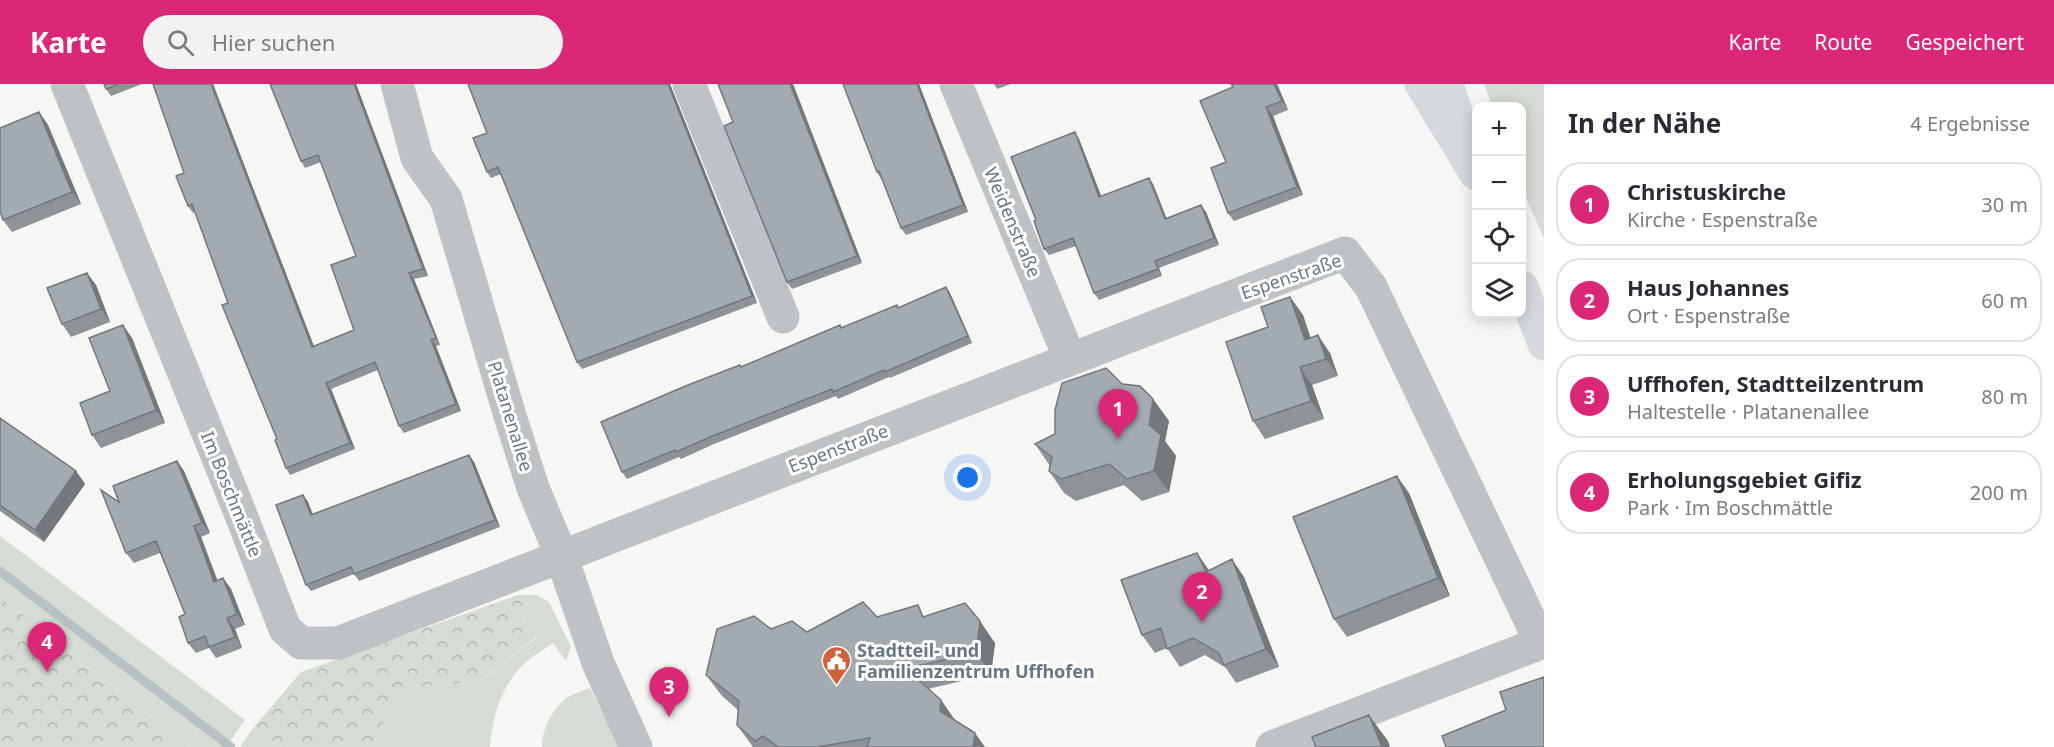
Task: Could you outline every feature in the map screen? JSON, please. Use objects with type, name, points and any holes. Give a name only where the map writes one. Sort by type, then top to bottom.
[{"type":"main road","points":[[1421,84],[1472,167]]},
{"type":"main road","points":[[1447,84],[1472,162]]},
{"type":"street","name":"Im Boschmättle","points":[[67,84],[285,629],[301,643],[338,643],[561,555]]},
{"type":"street","name":"Platanenallee","points":[[397,84],[417,158],[446,198],[533,488],[561,555],[598,663],[636,747]]},
{"type":"street","points":[[689,84],[783,317]]},
{"type":"street","name":"Weidenstraße","points":[[956,84],[1070,359]]},
{"type":"street","name":"Espenstraße","points":[[561,555],[1345,253],[1371,286],[1541,643],[1272,747]]},
{"type":"green space","points":[[1484,84],[1544,84],[1544,239],[1526,197],[1526,102],[1491,102]]},
{"type":"green space","points":[[0,536],[245,720],[226,747],[190,747],[0,597]]},
{"type":"green space","points":[[518,595],[536,595],[549,602],[571,647],[566,661],[553,643],[529,659],[518,671],[500,701],[493,724],[490,747],[374,747],[391,704],[414,687],[479,682],[536,638]]},
{"type":"green space","points":[[518,595],[536,637],[479,682],[414,687],[391,704],[374,747],[282,747],[254,727],[301,672]]},
{"type":"green space","points":[[0,597],[190,747],[0,747]]},
{"type":"green space","points":[[590,688],[619,747],[542,747],[546,727],[558,706],[568,697]]},
{"type":"green space","points":[[254,727],[282,747],[240,747]]},
{"type":"building","points":[[104,84],[119,84],[106,89]]},
{"type":"building","points":[[153,84],[211,84],[312,347],[354,330],[331,265],[356,256],[318,155],[301,161],[270,84],[354,84],[423,269],[409,273],[436,338],[431,340],[456,404],[399,426],[375,362],[326,383],[350,443],[286,468],[275,440],[277,439],[222,305],[228,303],[192,204],[188,206],[176,176],[184,173]]},
{"type":"building","points":[[468,84],[668,84],[752,296],[577,362],[498,167],[487,172],[473,138],[487,133]]},
{"type":"building","points":[[718,84],[790,84],[857,256],[787,282],[724,126],[733,122]]},
{"type":"building","points":[[843,84],[917,84],[963,205],[901,228]]},
{"type":"building","points":[[1231,84],[1274,84],[1282,101],[1266,107],[1297,187],[1228,213],[1211,168],[1226,162],[1200,101],[1233,87]]},
{"type":"building","points":[[39,112],[72,192],[3,220],[0,211],[0,128]]},
{"type":"building","points":[[1075,132],[1099,197],[1149,178],[1165,219],[1201,205],[1214,238],[1155,261],[1158,269],[1094,293],[1073,238],[1044,249],[1034,221],[1036,220],[1011,157]]},
{"type":"building","points":[[87,273],[101,309],[62,324],[47,288]]},
{"type":"building","points":[[946,287],[968,336],[885,372],[884,370],[833,392],[832,389],[622,472],[601,422],[840,325],[841,328],[897,305],[898,308]]},
{"type":"building","points":[[1290,297],[1305,340],[1318,335],[1326,359],[1300,367],[1311,401],[1253,421],[1226,342],[1268,327],[1261,307]]},
{"type":"building","points":[[123,325],[156,410],[92,435],[80,403],[110,391],[89,338]]},
{"type":"building","points":[[1106,368],[1122,384],[1140,386],[1153,399],[1149,425],[1161,435],[1154,471],[1127,479],[1109,464],[1061,479],[1049,471],[1052,457],[1035,444],[1055,434],[1055,410],[1062,383]]},
{"type":"building","points":[[0,418],[76,471],[35,530],[0,505]]},
{"type":"building","points":[[469,455],[495,520],[354,574],[351,567],[306,585],[276,505],[303,495],[311,515]]},
{"type":"building","points":[[177,461],[202,523],[194,526],[214,582],[223,578],[237,614],[227,618],[235,637],[209,647],[205,636],[188,643],[179,617],[185,614],[156,541],[126,553],[101,490],[119,502],[113,486]]},
{"type":"building","points":[[1397,476],[1438,578],[1334,619],[1293,517]]},
{"type":"building","points":[[1197,553],[1206,572],[1232,559],[1266,649],[1224,665],[1219,653],[1193,638],[1167,649],[1161,628],[1142,635],[1121,580]]},
{"type":"building","name":"Stadtteil- und Familienzentrum Uffhofen","points":[[863,602],[877,617],[918,605],[923,617],[965,603],[980,621],[976,652],[906,669],[941,700],[940,711],[975,733],[973,747],[867,747],[870,738],[817,747],[778,747],[763,736],[755,741],[737,725],[739,701],[706,675],[717,629],[754,616],[771,629],[792,621],[807,632]]},
{"type":"building","points":[[1544,677],[1544,747],[1446,747],[1442,736],[1506,710],[1500,692]]},
{"type":"building","points":[[1369,715],[1382,747],[1316,747],[1312,737]]},
{"type":"waterway","points":[[0,571],[231,747]]},
{"type":"place","name":"Christuskirche","points":[[1118,439]]},
{"type":"place","name":"Haus Johannes","points":[[1202,622]]},
{"type":"place","name":"Erholungsgebiet Gifiz","points":[[47,672]]},
{"type":"place","name":"Stadtteil- und Familienzentrum Uffhofen","points":[[836,686]]},
{"type":"place","name":"Uffhofen, Stadtteilzentrum","points":[[669,717]]}]
